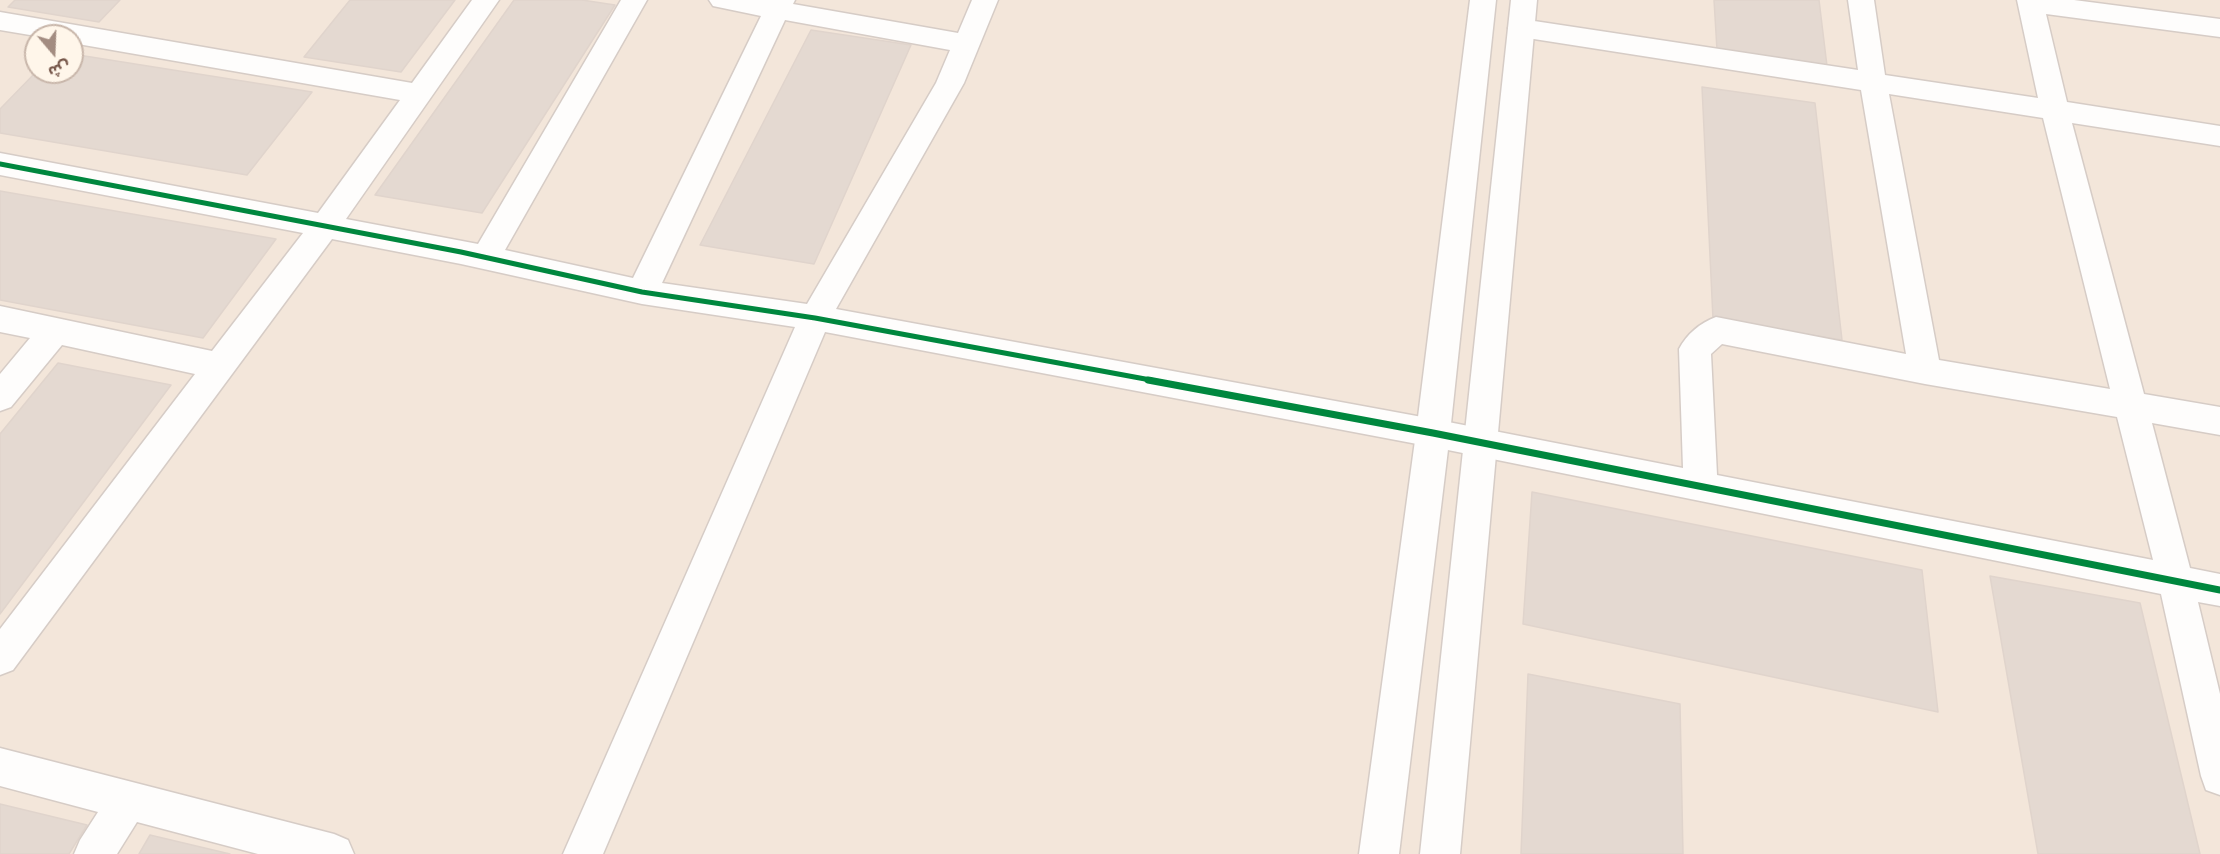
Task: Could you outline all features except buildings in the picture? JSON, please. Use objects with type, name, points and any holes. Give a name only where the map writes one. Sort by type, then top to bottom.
[{"type":"street","points":[[0,658],[325,226],[486,0]]},
{"type":"street","points":[[486,258],[634,0]]},
{"type":"street","points":[[722,0],[779,4],[966,44]]},
{"type":"street","points":[[583,854],[815,318],[950,83],[985,0]]},
{"type":"street","points":[[1379,854],[1433,433],[1483,0]]},
{"type":"street","points":[[1861,0],[1873,83],[1925,371]]},
{"type":"street","points":[[2220,28],[2030,2],[2055,112],[2175,582],[2220,776]]},
{"type":"street","points":[[642,292],[779,4]]},
{"type":"street","points":[[1440,854],[1522,14],[1873,83],[2220,136]]},
{"type":"street","points":[[0,21],[419,94]]},
{"type":"street","points":[[0,164],[486,258],[642,292],[815,318],[1481,442],[2220,590]]},
{"type":"street","points":[[0,319],[219,366]]},
{"type":"street","points":[[1701,486],[1695,349],[1716,330],[1925,371],[2220,421]]},
{"type":"street","points":[[0,397],[55,331]]},
{"type":"street","points":[[0,767],[334,854]]},
{"type":"street","points":[[94,854],[128,800]]},
{"type":"shaded area","points":[[0,0],[2220,0],[2220,854],[0,854]]},
{"type":"cycle path","points":[[0,164],[461,252],[642,292],[815,318],[1433,433],[2220,590]]}]
